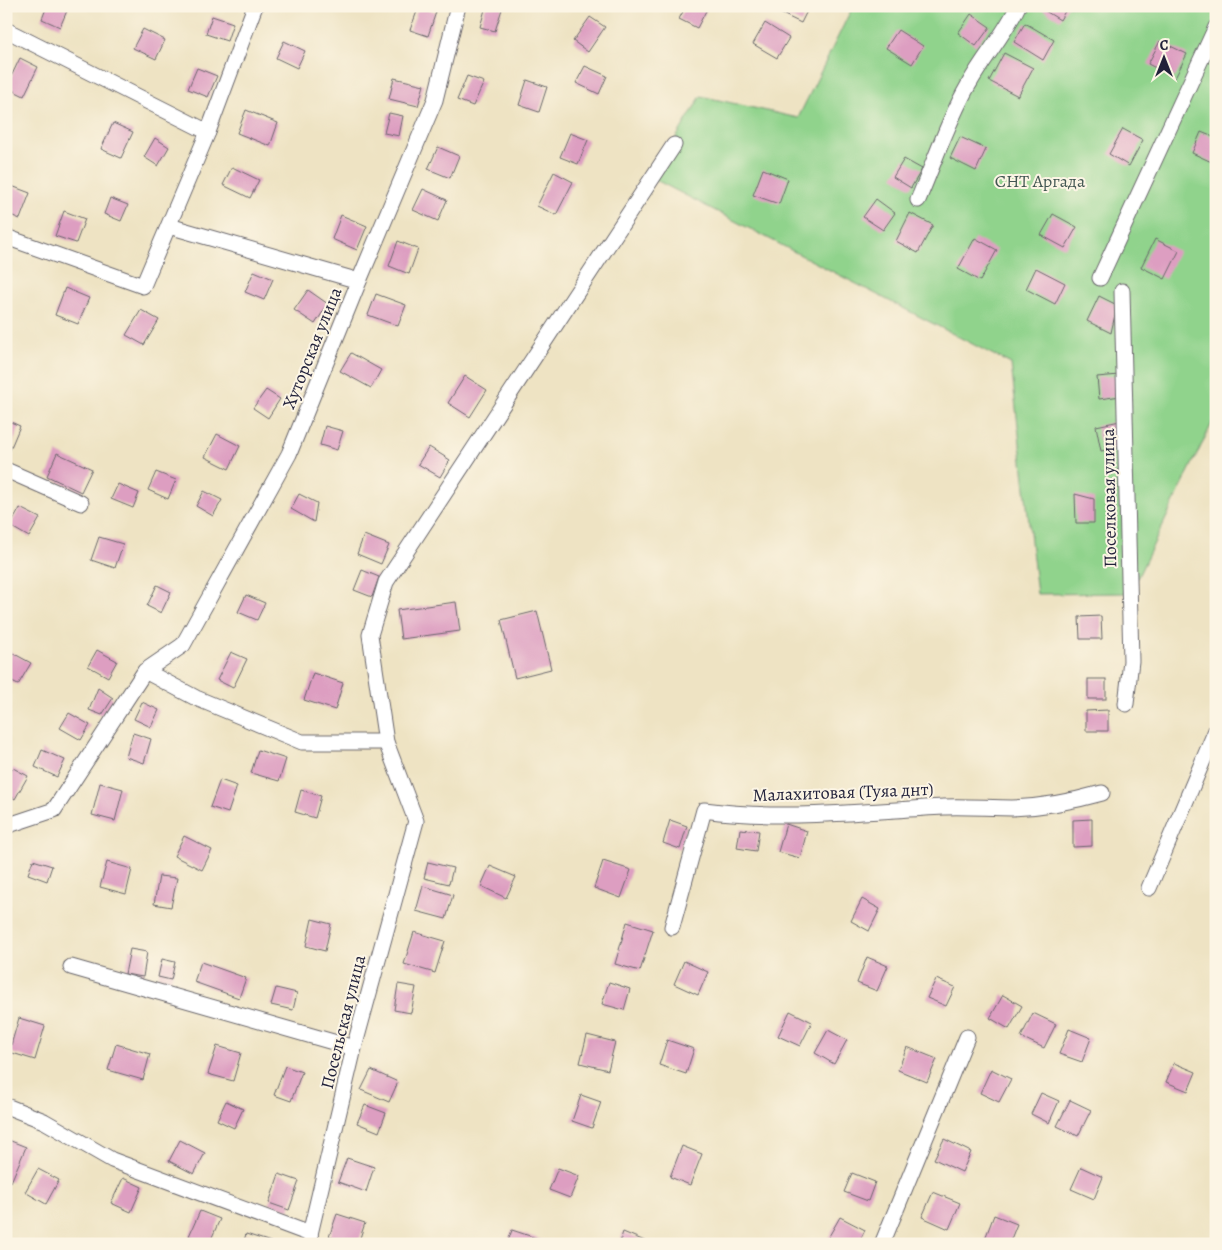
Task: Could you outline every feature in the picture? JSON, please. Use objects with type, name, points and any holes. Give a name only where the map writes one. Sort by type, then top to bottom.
[{"type":"street","points":[[6,237],[143,286],[208,132],[255,6]]},
{"type":"street","name":"Хуторская улица","points":[[145,671],[183,645],[289,454],[435,100],[458,6]]},
{"type":"street","points":[[918,200],[968,86],[994,43],[1010,23],[1018,6]]},
{"type":"street","points":[[1100,278],[1216,27]]},
{"type":"street","points":[[6,30],[208,132]]},
{"type":"street","points":[[6,826],[54,810],[145,671],[196,698],[302,742],[386,742],[370,635],[386,582],[674,145]]},
{"type":"street","points":[[169,226],[359,281]]},
{"type":"street","name":"Поселковая улица","points":[[1122,291],[1132,660],[1126,704]]},
{"type":"street","points":[[6,470],[81,503]]},
{"type":"street","points":[[1149,888],[1216,730]]},
{"type":"street","name":"Посельская улица","points":[[311,1239],[354,1048],[416,821],[386,742]]},
{"type":"street","name":"Малахитовая (Туяа днт)","points":[[672,926],[704,810],[728,813],[812,814],[956,807],[1014,808],[1084,798],[1102,793]]},
{"type":"street","points":[[70,967],[354,1048]]},
{"type":"street","points":[[882,1244],[967,1037]]},
{"type":"street","points":[[6,1106],[44,1121],[112,1160],[311,1239]]},
{"type":"green space","name":"СНТ Аргада","points":[[853,6],[1216,6],[1216,415],[1130,593],[1037,594],[1011,364],[652,178],[701,96],[798,118]]},
{"type":"building","points":[[47,6],[69,6],[60,27],[42,19]]},
{"type":"building","points":[[419,6],[436,12],[428,36],[410,30]]},
{"type":"building","points":[[486,6],[503,6],[495,31],[480,27]]},
{"type":"building","points":[[686,6],[708,7],[697,28],[679,19]]},
{"type":"building","points":[[779,6],[809,7],[801,23],[776,11]]},
{"type":"building","points":[[1037,6],[1068,6],[1060,20]]},
{"type":"building","points":[[971,14],[990,27],[976,46],[958,33]]},
{"type":"building","points":[[212,16],[233,23],[227,41],[206,34]]},
{"type":"building","points":[[590,17],[605,27],[588,52],[573,41]]},
{"type":"building","points":[[765,23],[789,38],[777,58],[753,44]]},
{"type":"building","points":[[1025,23],[1054,40],[1043,60],[1014,42]]},
{"type":"building","points":[[143,29],[165,40],[156,59],[133,48]]},
{"type":"building","points":[[898,30],[923,46],[912,64],[886,48]]},
{"type":"building","points":[[284,41],[305,51],[297,68],[276,58]]},
{"type":"building","points":[[1160,41],[1187,54],[1175,78],[1148,64]]},
{"type":"building","points":[[1004,53],[1033,68],[1018,96],[989,81]]},
{"type":"building","points":[[20,58],[38,67],[24,96],[6,87]]},
{"type":"building","points":[[585,66],[607,76],[599,94],[576,83]]},
{"type":"building","points":[[197,68],[217,76],[208,97],[188,89]]},
{"type":"building","points":[[467,76],[484,82],[473,106],[457,100]]},
{"type":"building","points":[[394,78],[424,85],[418,106],[389,99]]},
{"type":"building","points":[[527,80],[547,87],[539,112],[519,105]]},
{"type":"building","points":[[246,110],[278,123],[270,146],[237,133]]},
{"type":"building","points":[[389,113],[403,116],[399,136],[384,133]]},
{"type":"building","points":[[113,123],[133,132],[121,158],[101,149]]},
{"type":"building","points":[[1123,129],[1143,140],[1129,166],[1109,154]]},
{"type":"building","points":[[1201,132],[1216,138],[1216,164],[1192,153]]},
{"type":"building","points":[[570,133],[588,140],[578,164],[560,157]]},
{"type":"building","points":[[960,137],[986,149],[976,171],[950,158]]},
{"type":"building","points":[[155,138],[169,147],[158,166],[144,157]]},
{"type":"building","points":[[438,147],[459,156],[450,178],[428,169]]},
{"type":"building","points":[[904,159],[922,169],[911,188],[893,177]]},
{"type":"building","points":[[232,167],[259,180],[250,198],[223,185]]},
{"type":"building","points":[[763,169],[788,179],[779,204],[753,195]]},
{"type":"building","points":[[554,172],[573,182],[556,215],[537,206]]},
{"type":"building","points":[[9,185],[30,193],[20,219],[6,213],[6,191]]},
{"type":"building","points":[[423,189],[447,200],[438,221],[413,210]]},
{"type":"building","points":[[110,198],[128,205],[121,221],[104,214]]},
{"type":"building","points":[[876,199],[895,213],[883,230],[863,217]]},
{"type":"building","points":[[64,211],[85,219],[76,243],[55,236]]},
{"type":"building","points":[[910,213],[933,225],[918,253],[896,241]]},
{"type":"building","points":[[1053,214],[1077,227],[1065,248],[1041,235]]},
{"type":"building","points":[[341,215],[367,226],[357,250],[332,239]]},
{"type":"building","points":[[975,238],[997,250],[980,281],[958,269]]},
{"type":"building","points":[[1155,239],[1179,251],[1165,279],[1141,267]]},
{"type":"building","points":[[398,241],[418,249],[409,274],[389,266]]},
{"type":"building","points":[[1036,268],[1065,283],[1055,304],[1026,289]]},
{"type":"building","points":[[254,271],[273,279],[264,300],[245,292]]},
{"type":"building","points":[[65,288],[89,298],[78,324],[55,315]]},
{"type":"building","points":[[308,290],[328,304],[315,324],[294,310]]},
{"type":"building","points":[[376,294],[406,305],[398,326],[368,315]]},
{"type":"building","points":[[1099,296],[1117,305],[1111,333],[1087,321]]},
{"type":"building","points":[[141,310],[159,320],[144,345],[126,335]]},
{"type":"building","points":[[351,353],[381,370],[371,388],[340,371]]},
{"type":"building","points":[[1119,375],[1121,396],[1099,399],[1097,377]]},
{"type":"building","points":[[465,376],[487,390],[470,417],[448,403]]},
{"type":"building","points":[[266,390],[280,399],[268,418],[253,408]]},
{"type":"building","points":[[6,420],[20,426],[9,452],[6,450]]},
{"type":"building","points":[[1120,421],[1124,447],[1101,451],[1096,426]]},
{"type":"building","points":[[325,426],[343,431],[337,450],[320,445]]},
{"type":"building","points":[[217,434],[240,446],[229,469],[205,457]]},
{"type":"building","points":[[429,447],[450,460],[440,477],[418,464]]},
{"type":"building","points":[[57,453],[92,469],[81,492],[47,476]]},
{"type":"building","points":[[156,472],[176,480],[168,499],[148,490]]},
{"type":"building","points":[[118,484],[139,493],[133,508],[111,499]]},
{"type":"building","points":[[204,491],[222,500],[213,516],[196,506]]},
{"type":"building","points":[[299,494],[317,503],[314,522],[291,509]]},
{"type":"building","points":[[1075,494],[1094,499],[1094,523],[1076,523]]},
{"type":"building","points":[[20,508],[40,518],[29,537],[10,526]]},
{"type":"building","points":[[364,535],[389,545],[381,564],[357,554]]},
{"type":"building","points":[[99,537],[123,544],[115,568],[91,560]]},
{"type":"building","points":[[362,570],[379,577],[372,597],[354,590]]},
{"type":"building","points":[[157,585],[171,592],[161,613],[147,606]]},
{"type":"building","points":[[246,595],[265,603],[257,620],[238,612]]},
{"type":"building","points":[[456,602],[460,631],[401,639],[397,610]]},
{"type":"building","points":[[537,611],[551,669],[515,678],[501,620]]},
{"type":"building","points":[[1101,616],[1102,639],[1080,639],[1079,617]]},
{"type":"building","points":[[97,650],[117,661],[108,677],[88,666]]},
{"type":"building","points":[[9,651],[31,663],[18,685],[6,679],[6,657]]},
{"type":"building","points":[[231,652],[247,659],[233,688],[217,680]]},
{"type":"building","points":[[313,673],[343,683],[335,710],[304,700]]},
{"type":"building","points":[[1088,679],[1106,679],[1106,699],[1088,699]]},
{"type":"building","points":[[98,688],[113,698],[102,715],[89,710]]},
{"type":"building","points":[[142,702],[159,710],[151,727],[134,719]]},
{"type":"building","points":[[1108,710],[1108,731],[1086,731],[1086,711]]},
{"type":"building","points":[[69,713],[90,725],[81,740],[60,728]]},
{"type":"building","points":[[133,733],[151,739],[144,763],[126,757]]},
{"type":"building","points":[[42,750],[65,760],[57,777],[35,767]]},
{"type":"building","points":[[258,750],[286,759],[279,781],[251,773]]},
{"type":"building","points":[[13,768],[28,776],[15,799],[6,794],[6,780]]},
{"type":"building","points":[[220,780],[237,786],[228,813],[210,807]]},
{"type":"building","points":[[100,783],[123,789],[115,821],[92,815]]},
{"type":"building","points":[[301,790],[321,796],[315,818],[295,812]]},
{"type":"building","points":[[1092,819],[1092,846],[1073,847],[1073,820]]},
{"type":"building","points":[[670,820],[687,826],[680,849],[663,843]]},
{"type":"building","points":[[786,824],[807,831],[800,858],[778,852]]},
{"type":"building","points":[[740,829],[759,831],[756,851],[737,848]]},
{"type":"building","points":[[184,836],[212,850],[202,870],[174,856]]},
{"type":"building","points":[[33,860],[52,866],[47,881],[28,874]]},
{"type":"building","points":[[603,861],[631,870],[621,898],[594,888]]},
{"type":"building","points":[[107,862],[132,869],[126,894],[100,887]]},
{"type":"building","points":[[428,862],[453,868],[449,884],[424,878]]},
{"type":"building","points":[[490,866],[516,877],[506,898],[481,886]]},
{"type":"building","points":[[159,876],[177,878],[171,907],[154,904]]},
{"type":"building","points":[[423,886],[453,895],[446,919],[416,911]]},
{"type":"building","points":[[862,899],[880,909],[869,931],[851,921]]},
{"type":"building","points":[[312,919],[331,924],[325,951],[306,946]]},
{"type":"building","points":[[627,922],[653,930],[640,971],[615,964]]},
{"type":"building","points":[[414,932],[445,941],[435,973],[404,964]]},
{"type":"building","points":[[130,949],[147,952],[143,977],[125,974]]},
{"type":"building","points":[[867,957],[888,966],[877,991],[857,983]]},
{"type":"building","points":[[162,959],[175,962],[171,980],[158,977]]},
{"type":"building","points":[[684,961],[708,972],[698,995],[674,984]]},
{"type":"building","points":[[201,962],[246,978],[239,998],[194,982]]},
{"type":"building","points":[[936,979],[955,987],[946,1006],[927,998]]},
{"type":"building","points":[[609,982],[630,989],[624,1010],[602,1004]]},
{"type":"building","points":[[398,984],[416,987],[411,1013],[394,1010]]},
{"type":"building","points":[[276,988],[297,993],[293,1010],[271,1005]]},
{"type":"building","points":[[1003,995],[1022,1006],[1009,1029],[990,1018]]},
{"type":"building","points":[[790,1011],[812,1022],[800,1046],[778,1036]]},
{"type":"building","points":[[1033,1013],[1056,1024],[1044,1048],[1021,1037]]},
{"type":"building","points":[[19,1018],[45,1026],[35,1060],[9,1052]]},
{"type":"building","points":[[1069,1029],[1091,1038],[1082,1062],[1059,1054]]},
{"type":"building","points":[[828,1030],[847,1040],[834,1064],[815,1053]]},
{"type":"building","points":[[587,1035],[615,1042],[608,1070],[580,1063]]},
{"type":"building","points":[[667,1040],[694,1049],[686,1074],[659,1065]]},
{"type":"building","points":[[116,1044],[150,1054],[143,1080],[108,1070]]},
{"type":"building","points":[[217,1046],[241,1053],[233,1081],[208,1074]]},
{"type":"building","points":[[907,1047],[937,1059],[927,1082],[898,1070]]},
{"type":"building","points":[[1174,1063],[1196,1072],[1188,1091],[1166,1082]]},
{"type":"building","points":[[285,1066],[302,1072],[291,1101],[274,1095]]},
{"type":"building","points":[[991,1069],[1011,1079],[999,1102],[980,1093]]},
{"type":"building","points":[[371,1070],[398,1082],[389,1102],[361,1090]]},
{"type":"building","points":[[1041,1093],[1059,1101],[1049,1123],[1031,1114]]},
{"type":"building","points":[[581,1095],[601,1102],[592,1128],[572,1121]]},
{"type":"building","points":[[1070,1100],[1091,1110],[1078,1136],[1057,1126]]},
{"type":"building","points":[[226,1101],[243,1109],[234,1128],[217,1120]]},
{"type":"building","points":[[365,1105],[386,1113],[379,1132],[357,1123]]},
{"type":"building","points":[[6,1139],[26,1147],[11,1182],[6,1180]]},
{"type":"building","points":[[944,1139],[971,1152],[962,1172],[934,1159]]},
{"type":"building","points":[[180,1140],[205,1153],[194,1174],[169,1161]]},
{"type":"building","points":[[682,1146],[702,1154],[690,1185],[670,1177]]},
{"type":"building","points":[[347,1158],[374,1167],[366,1192],[338,1182]]},
{"type":"building","points":[[1081,1167],[1103,1177],[1094,1199],[1071,1189]]},
{"type":"building","points":[[558,1168],[579,1176],[570,1198],[549,1190]]},
{"type":"building","points":[[38,1169],[59,1180],[46,1204],[25,1192]]},
{"type":"building","points":[[852,1173],[875,1182],[868,1201],[844,1192]]},
{"type":"building","points":[[279,1174],[299,1181],[289,1210],[269,1203]]},
{"type":"building","points":[[123,1178],[142,1187],[131,1212],[111,1203]]},
{"type":"building","points":[[933,1192],[960,1203],[949,1229],[922,1217]]},
{"type":"building","points":[[200,1211],[220,1219],[209,1244],[189,1236]]},
{"type":"building","points":[[337,1214],[365,1223],[358,1244],[350,1244],[329,1237]]},
{"type":"building","points":[[994,1215],[1017,1224],[1009,1244],[983,1244]]},
{"type":"building","points":[[840,1217],[865,1230],[858,1244],[838,1244],[828,1238]]},
{"type":"building","points":[[512,1230],[542,1240],[541,1244],[507,1244]]},
{"type":"building","points":[[623,1232],[652,1244],[619,1244]]},
{"type":"building","points":[[246,1234],[271,1242],[270,1244],[243,1244]]}]
